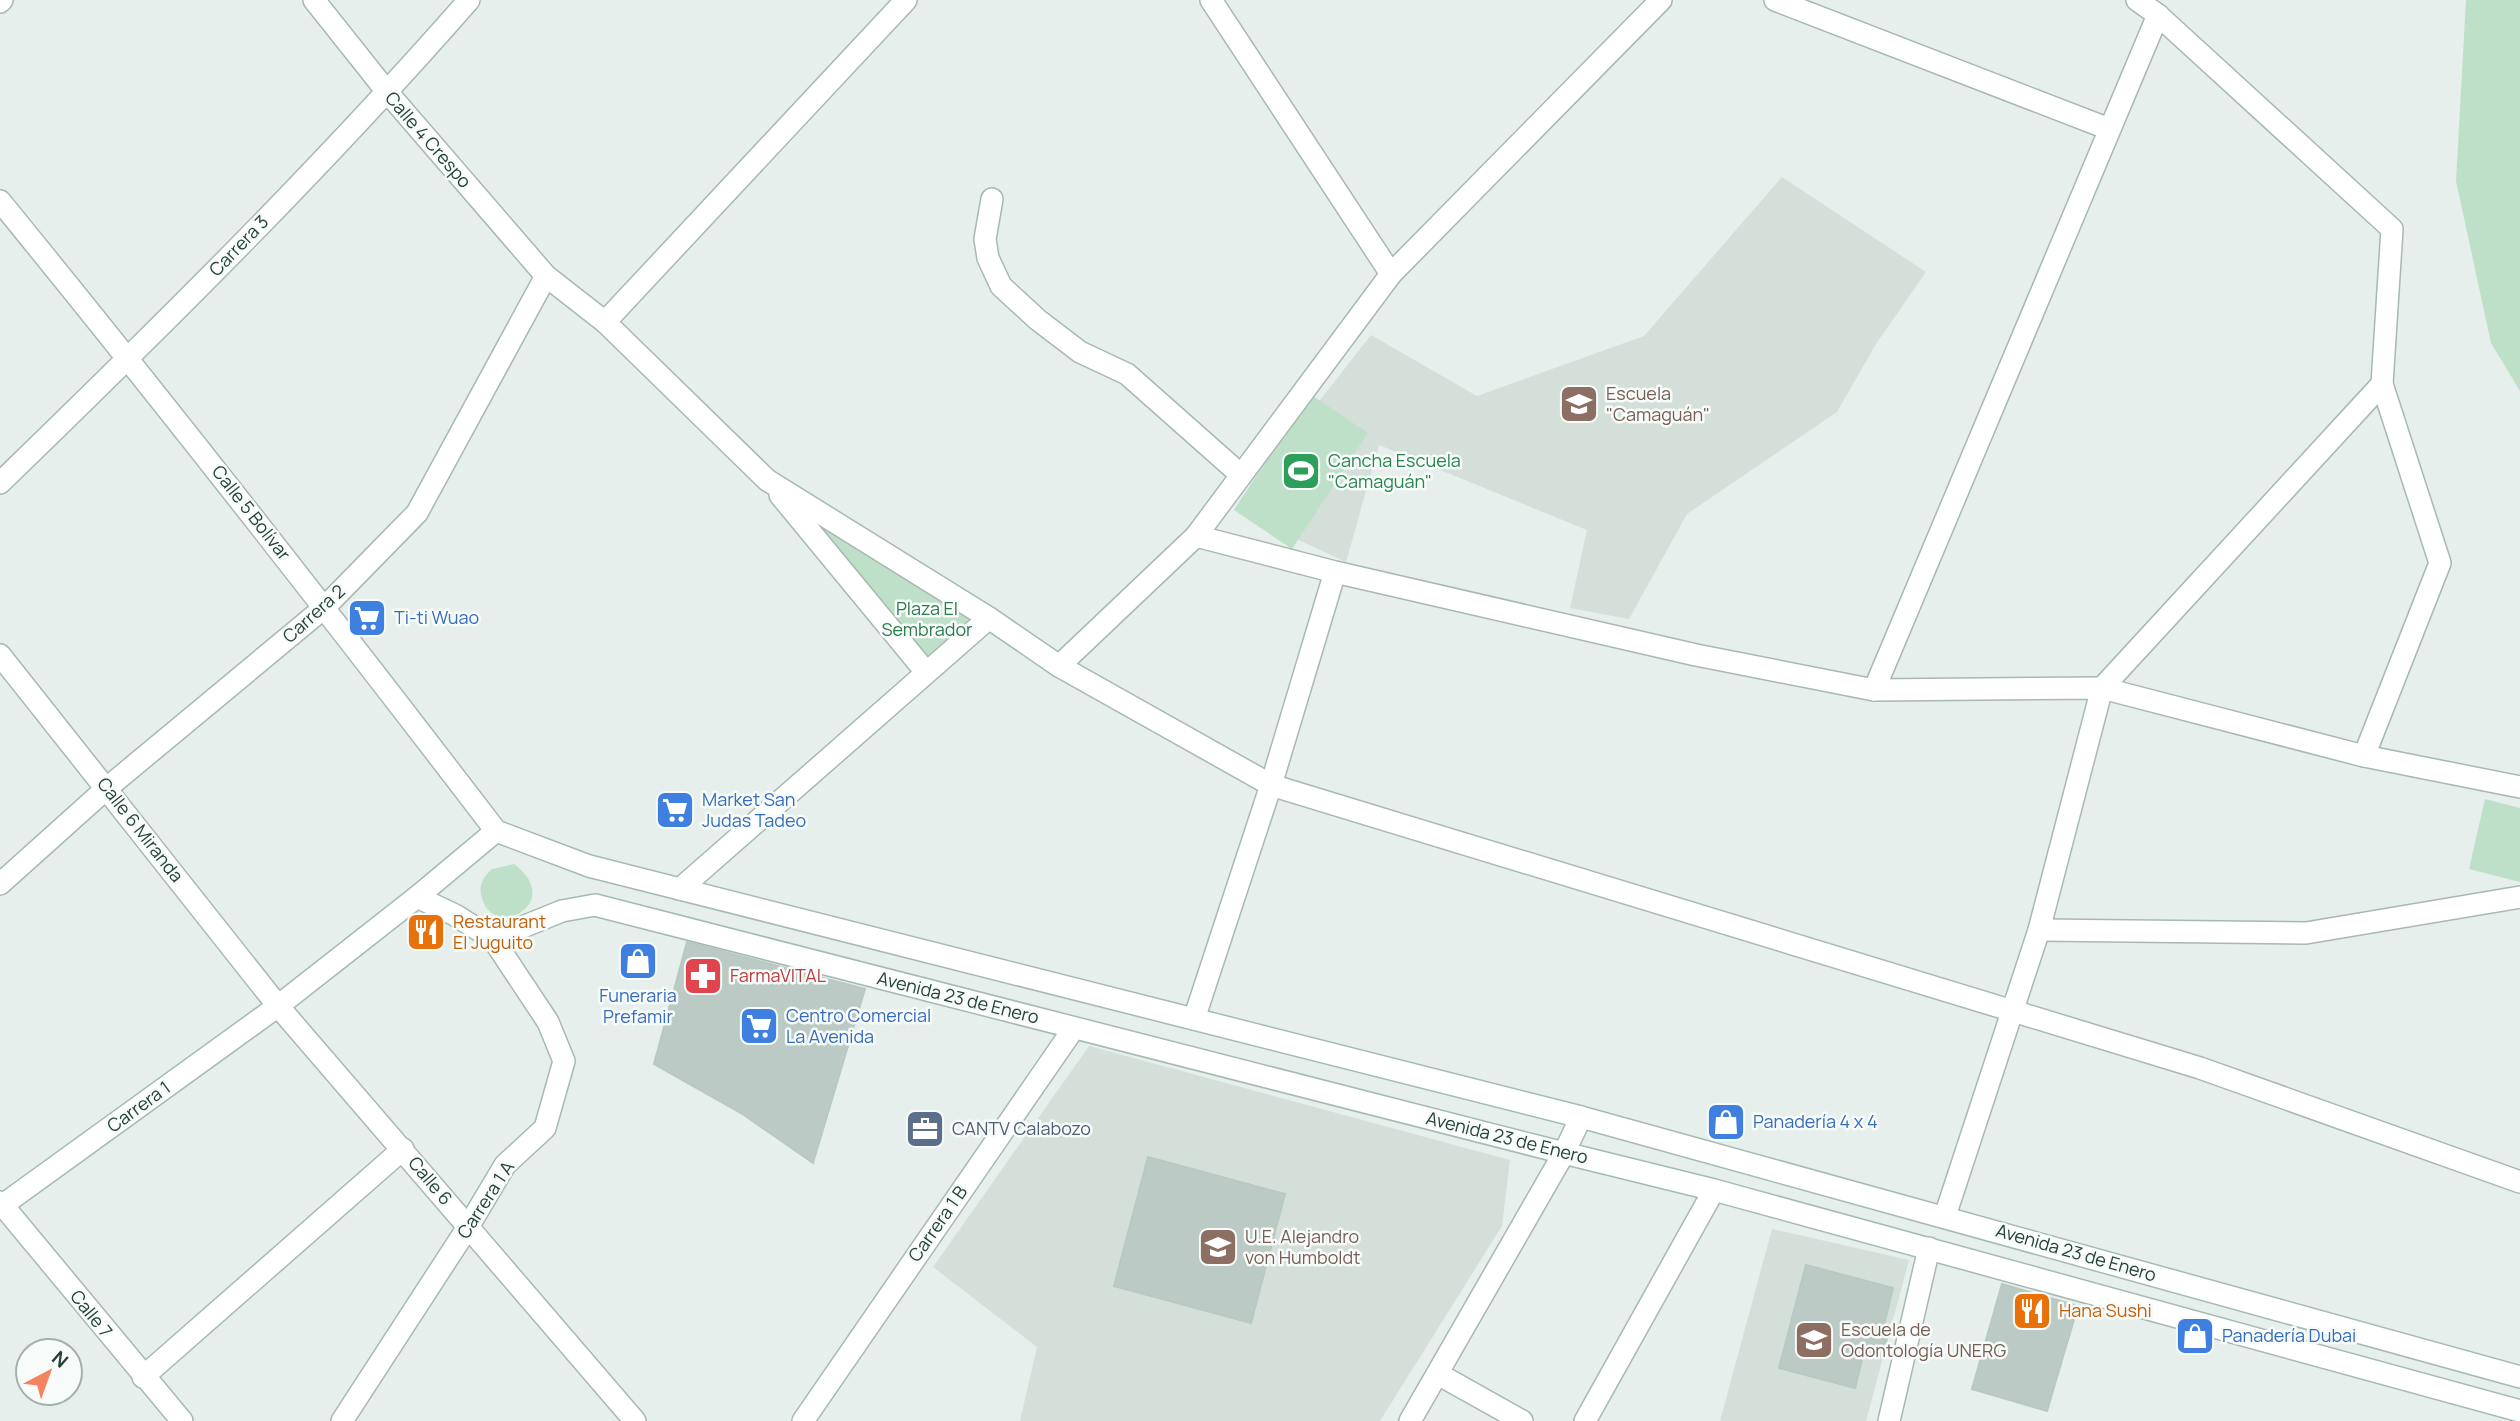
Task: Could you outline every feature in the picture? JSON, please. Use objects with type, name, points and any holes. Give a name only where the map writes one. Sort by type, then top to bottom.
[{"type":"street","name":"Calle 4 Crespo","points":[[314,0],[388,93],[545,276],[605,322],[767,480]]},
{"type":"street","name":"Carrera 3","points":[[0,484],[129,359],[388,93],[469,0]]},
{"type":"street","points":[[605,322],[906,0]]},
{"type":"street","points":[[1211,0],[1391,274]]},
{"type":"street","points":[[1059,666],[1196,536],[1391,274],[1661,0]]},
{"type":"street","points":[[1775,0],[2109,129]]},
{"type":"street","points":[[2137,0],[2158,15],[2392,229],[2382,384],[2440,563],[2364,756]]},
{"type":"street","points":[[1874,690],[2158,15]]},
{"type":"street","points":[[992,199],[985,239],[988,258],[1001,286],[1038,320],[1080,352],[1127,374],[1241,475]]},
{"type":"street","name":"Calle 5 Bolívar","points":[[0,201],[325,607],[496,831]]},
{"type":"street","name":"Carrera 2","points":[[0,884],[107,788],[325,607],[417,513],[545,276]]},
{"type":"street","points":[[1945,1216],[2039,930],[2102,688],[2382,384]]},
{"type":"street","points":[[767,480],[989,618],[1059,666],[1271,785],[2200,1068],[2520,1182]]},
{"type":"street","points":[[767,480],[926,673]]},
{"type":"street","points":[[1196,536],[1335,572],[1696,655],[1874,690],[2102,688],[2364,756],[2520,787]]},
{"type":"street","points":[[1194,1019],[1271,785],[1335,572]]},
{"type":"street","points":[[680,889],[989,618]]},
{"type":"street","name":"Calle 6 Miranda","points":[[0,655],[278,1006]]},
{"type":"street","name":"Avenida 23 de Enero","points":[[496,831],[589,866],[1581,1117],[2520,1377]]},
{"type":"street","name":"Carrera 1","points":[[1,1205],[278,1006],[418,897],[496,831]]},
{"type":"street","points":[[418,897],[455,915],[493,939]]},
{"type":"street","points":[[2039,930],[2306,933],[2520,897]]},
{"type":"street","name":"Avenida 23 de Enero","points":[[493,939],[562,911],[595,905],[1714,1190],[2520,1411]]},
{"type":"street","name":"Carrera 1 A","points":[[342,1421],[505,1165],[545,1128],[564,1061],[548,1021],[493,939]]},
{"type":"street","name":"Calle 6","points":[[278,1006],[635,1421]]},
{"type":"street","name":"Carrera 1 B","points":[[803,1421],[1074,1028]]},
{"type":"street","points":[[1410,1421],[1564,1153],[1581,1117]]},
{"type":"street","points":[[143,1377],[403,1149]]},
{"type":"street","points":[[1585,1421],[1714,1190]]},
{"type":"street","name":"Calle 7","points":[[1,1205],[182,1421]]},
{"type":"street","points":[[1889,1421],[1929,1248]]},
{"type":"street","points":[[1438,1374],[1522,1421]]},
{"type":"shaded area","name":"Escuela \"Camaguán\"","points":[[1782,177],[1926,272],[1876,344],[1837,412],[1687,514],[1629,619],[1570,608],[1587,530],[1379,445],[1346,562],[1234,510],[1371,335],[1477,396],[1644,336]]},
{"type":"shaded area","name":"U.E. Alejandro von Humboldt","points":[[1089,1046],[1510,1160],[1502,1226],[1380,1421],[1020,1421],[1037,1347],[933,1267]]},
{"type":"shaded area","name":"Escuela de Odontología UNERG","points":[[1772,1229],[1909,1260],[1866,1421],[1720,1421]]},
{"type":"green space","points":[[2466,0],[2520,0],[2520,391],[2491,343],[2456,181]]},
{"type":"green space","name":"Cancha Escuela \"Camaguán\"","points":[[1310,394],[1368,433],[1292,549],[1234,510]]},
{"type":"green space","name":"Plaza El Sembrador","points":[[806,511],[972,617],[924,660]]},
{"type":"green space","points":[[2485,799],[2520,808],[2520,882],[2469,869]]},
{"type":"green space","points":[[514,864],[528,878],[532,892],[530,903],[522,912],[499,916],[489,910],[482,898],[481,886],[492,869]]},
{"type":"building","name":"Centro Comercial La Avenida","points":[[687,942],[865,989],[813,1163],[744,1115],[654,1064]]},
{"type":"building","points":[[1148,1157],[1285,1194],[1251,1323],[1114,1286]]},
{"type":"building","points":[[1806,1265],[1893,1288],[1881,1337],[1887,1338],[1882,1357],[1864,1352],[1855,1388],[1779,1368]]},
{"type":"building","points":[[2002,1284],[2078,1306],[2047,1411],[1972,1389]]},
{"type":"place","name":"Escuela \"Camaguán\"","points":[[1579,404]]},
{"type":"place","name":"Cancha Escuela \"Camaguán\"","points":[[1301,471]]},
{"type":"place","name":"Ti-ti Wuao","points":[[367,618]]},
{"type":"place","name":"Market San Judas Tadeo","points":[[675,810]]},
{"type":"place","name":"Restaurant El Juguito","points":[[426,932]]},
{"type":"place","name":"Funeraria Prefamir","points":[[638,961]]},
{"type":"place","name":"FarmaVITAL","points":[[703,976]]},
{"type":"place","name":"Centro Comercial La Avenida","points":[[759,1026]]},
{"type":"place","name":"Panadería 4 x 4","points":[[1726,1122]]},
{"type":"place","name":"CANTV Calabozo","points":[[925,1129]]},
{"type":"place","name":"U.E. Alejandro von Humboldt","points":[[1218,1247]]},
{"type":"place","name":"Hana Sushi","points":[[2032,1311]]},
{"type":"place","name":"Panadería Dubai","points":[[2195,1336]]},
{"type":"place","name":"Escuela de Odontología UNERG","points":[[1814,1340]]}]
